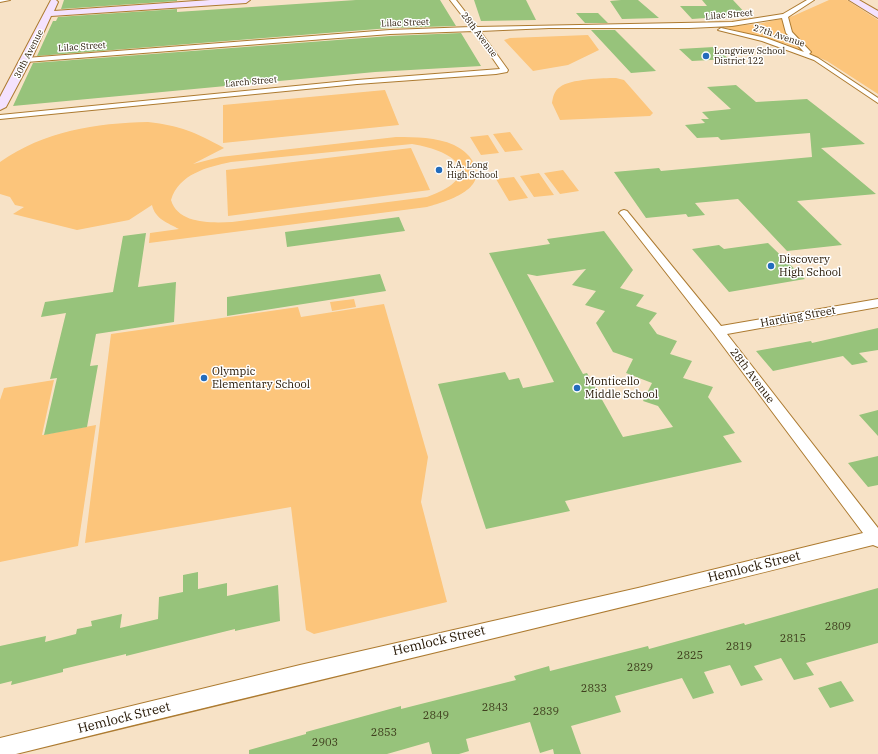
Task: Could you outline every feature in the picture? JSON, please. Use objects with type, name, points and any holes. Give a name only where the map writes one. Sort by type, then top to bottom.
[{"type":"street","points":[[0,0],[6,0]]},
{"type":"street","name":"30th Avenue","points":[[0,107],[26,60],[55,0]]},
{"type":"street","points":[[49,14],[246,0]]},
{"type":"street","name":"28th Avenue","points":[[452,0],[476,29],[504,70]]},
{"type":"street","name":"27th Avenue","points":[[811,0],[785,16],[789,33],[816,58],[878,101]]},
{"type":"street","points":[[853,0],[878,15]]},
{"type":"street","name":"Lilac Street","points":[[26,60],[390,32],[548,26],[689,26],[732,24],[785,16]]},
{"type":"street","name":"27th Avenue","points":[[689,26],[743,34],[816,58]]},
{"type":"street","name":"Larch Street","points":[[0,116],[358,82],[496,72],[504,70]]},
{"type":"street","name":"28th Avenue","points":[[624,213],[718,331],[877,538]]},
{"type":"street","name":"Harding Street","points":[[718,331],[878,303]]},
{"type":"street","name":"Hemlock Street","points":[[0,748],[300,674],[638,596],[877,538]]},
{"type":"shaded area","points":[[829,0],[847,0],[878,20],[878,94],[827,61],[786,44],[723,27],[758,24],[793,16]]},
{"type":"shaded area","points":[[588,35],[599,50],[568,65],[533,71],[504,40],[510,38]]},
{"type":"shaded area","points":[[616,78],[624,80],[653,113],[650,116],[560,120],[552,103],[555,92],[560,87],[571,82]]},
{"type":"shaded area","points":[[385,90],[399,125],[223,143],[223,105]]},
{"type":"shaded area","points":[[148,122],[179,128],[205,138],[224,148],[193,164],[220,157],[396,137],[411,137],[440,140],[458,147],[471,159],[475,166],[477,175],[469,189],[443,202],[427,207],[149,243],[150,233],[179,229],[159,217],[152,205],[129,220],[77,230],[13,214],[24,207],[15,205],[10,197],[0,194],[0,162],[17,151],[52,136],[90,127]],"holes":[[[412,144],[428,147],[442,152],[452,158],[458,165],[460,173],[456,181],[445,189],[427,197],[232,222],[205,222],[188,218],[175,208],[171,200],[180,184],[187,178],[204,169],[231,162]]]},
{"type":"shaded area","points":[[510,132],[523,150],[505,152],[493,134]]},
{"type":"shaded area","points":[[488,135],[499,153],[481,155],[470,137]]},
{"type":"shaded area","points":[[411,148],[430,190],[228,216],[226,170]]},
{"type":"shaded area","points":[[563,170],[579,191],[560,194],[544,173]]},
{"type":"shaded area","points":[[539,173],[554,195],[534,197],[520,176]]},
{"type":"shaded area","points":[[514,177],[528,198],[509,201],[496,179]]},
{"type":"shaded area","points":[[354,299],[356,307],[332,311],[330,302]]},
{"type":"shaded area","name":"Olympic Elementary School","points":[[384,304],[428,457],[421,502],[447,602],[314,634],[306,630],[291,507],[85,543],[111,334],[298,307],[301,317]]},
{"type":"shaded area","points":[[54,380],[42,435],[96,425],[78,546],[0,562],[0,400],[4,388]]},
{"type":"building","points":[[64,0],[177,0],[177,1],[61,9]]},
{"type":"building","points":[[356,0],[440,0],[456,26],[390,28],[37,56],[53,21],[56,21],[58,17],[177,9],[177,12]]},
{"type":"building","points":[[474,0],[526,0],[536,20],[481,21]]},
{"type":"building","points":[[638,0],[659,18],[622,19],[610,1]]},
{"type":"building","points":[[702,0],[733,0],[747,15],[692,19],[680,6],[707,6]]},
{"type":"building","points":[[576,13],[598,13],[608,23],[585,23]]},
{"type":"building","points":[[591,30],[615,30],[656,71],[631,73]]},
{"type":"building","points":[[461,33],[481,66],[375,72],[13,106],[33,63],[390,36]]},
{"type":"building","name":"Longview School District 122","points":[[714,47],[729,59],[692,61],[679,49]]},
{"type":"building","points":[[736,85],[756,102],[807,99],[865,144],[821,148],[876,194],[797,201],[842,245],[787,251],[738,199],[695,203],[705,215],[688,217],[686,214],[646,218],[614,172],[659,168],[661,171],[812,157],[810,133],[721,140],[718,137],[697,138],[685,125],[705,123],[701,119],[709,119],[702,112],[731,109],[707,87]]},
{"type":"building","points":[[399,217],[405,231],[287,247],[285,232]]},
{"type":"building","points":[[604,231],[633,270],[620,288],[644,295],[636,306],[657,313],[649,323],[657,334],[677,341],[670,354],[692,361],[683,378],[713,387],[708,397],[735,433],[723,436],[742,462],[565,501],[570,511],[486,529],[438,384],[505,372],[509,380],[519,378],[523,388],[554,382],[489,253],[550,244],[547,239]],"holes":[[[586,269],[572,285],[596,291],[585,305],[605,311],[596,323],[613,352],[633,359],[626,373],[652,383],[643,401],[658,406],[673,427],[623,437],[587,373],[583,374],[527,274],[537,276]]]},
{"type":"building","points":[[146,233],[138,287],[176,282],[174,322],[96,334],[90,366],[98,365],[87,427],[44,435],[57,378],[50,379],[66,313],[41,317],[45,302],[113,292],[123,236]]},
{"type":"building","name":"Discovery High School","points":[[768,243],[805,279],[729,292],[692,249],[719,245],[724,249]]},
{"type":"building","points":[[380,274],[386,291],[227,316],[227,297]]},
{"type":"building","points":[[878,328],[878,350],[859,353],[868,362],[852,365],[843,356],[773,371],[756,351],[811,341],[812,343]]},
{"type":"building","points":[[878,410],[878,436],[859,415]]},
{"type":"building","points":[[878,456],[878,485],[868,487],[848,463]]},
{"type":"building","points":[[198,572],[198,589],[227,583],[227,596],[278,585],[280,621],[235,631],[235,629],[126,656],[126,654],[63,669],[63,672],[11,685],[12,681],[0,684],[0,646],[46,636],[45,642],[76,634],[77,629],[92,626],[91,621],[122,614],[120,628],[158,619],[159,597],[183,592],[183,575]]},
{"type":"building","points":[[878,588],[878,643],[806,663],[814,675],[794,680],[781,658],[754,666],[763,680],[741,686],[730,665],[704,672],[714,693],[693,699],[682,678],[615,696],[621,712],[571,726],[581,754],[554,754],[553,749],[540,753],[530,722],[466,739],[469,751],[459,754],[432,754],[429,742],[387,754],[249,754],[249,750],[306,734],[306,732],[401,706],[401,709],[516,680],[514,676],[549,666],[550,671],[648,646],[649,649],[744,623],[745,625]]},
{"type":"building","points":[[841,681],[854,701],[830,708],[818,688]]},
{"type":"place","name":"Longview School District 122","points":[[706,56]]},
{"type":"place","name":"R.A. Long High School","points":[[439,170]]},
{"type":"place","name":"Discovery High School","points":[[771,266]]},
{"type":"place","name":"Olympic Elementary School","points":[[204,378]]},
{"type":"place","name":"Monticello Middle School","points":[[577,388]]}]
